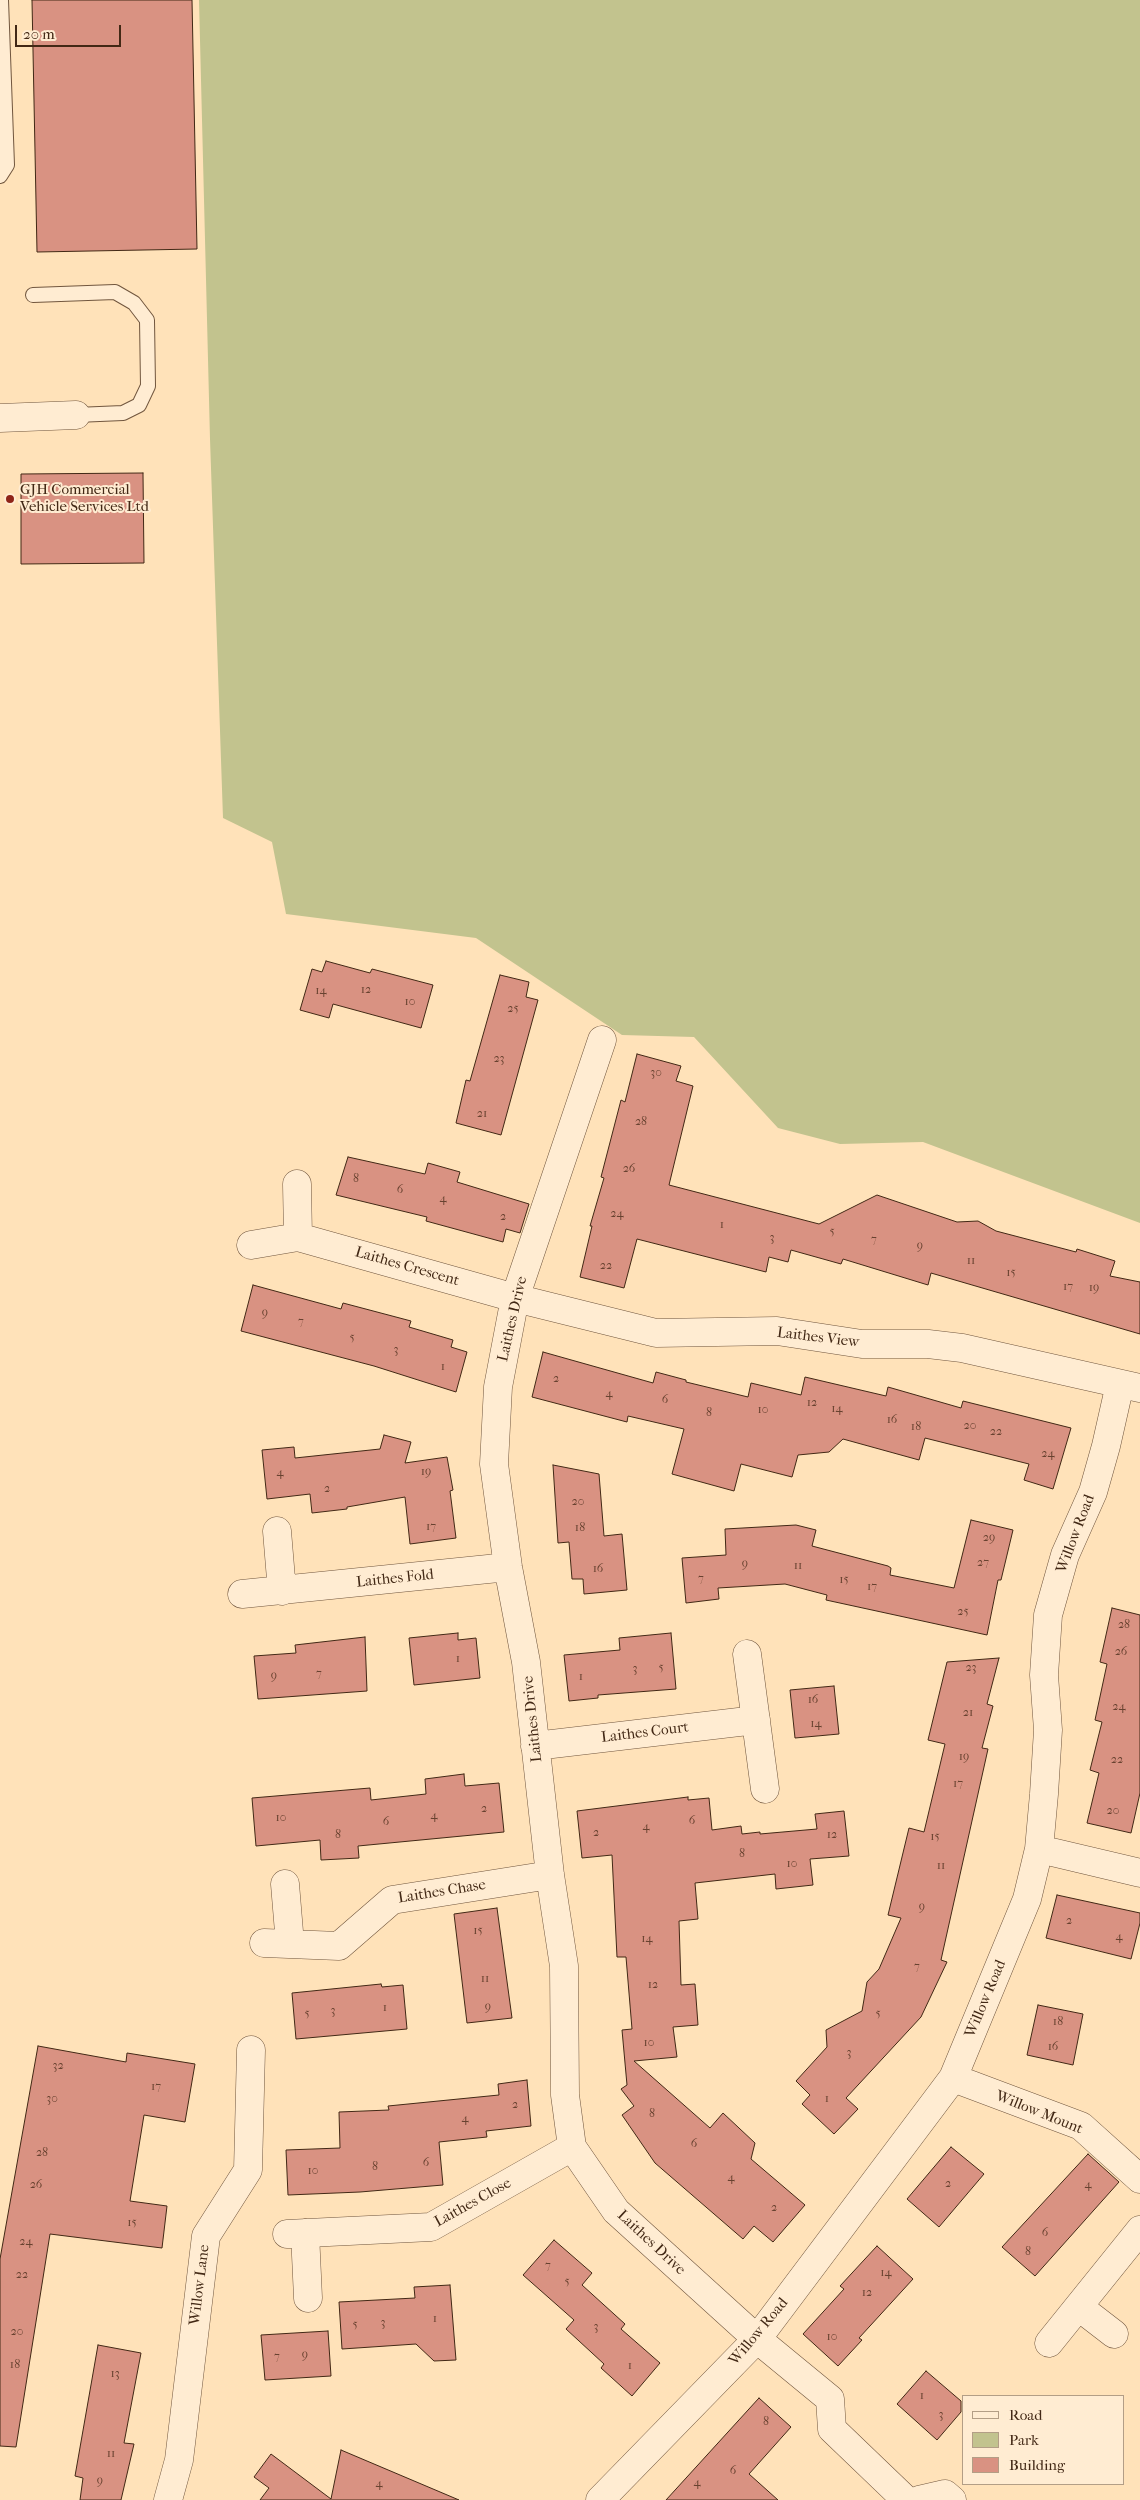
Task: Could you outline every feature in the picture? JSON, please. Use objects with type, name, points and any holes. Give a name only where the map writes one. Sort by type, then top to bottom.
[{"type":"street","points":[[0,418],[76,415]]},
{"type":"street","name":"Laithes Drive","points":[[602,1040],[515,1298],[498,1387],[494,1464],[508,1567],[526,1662],[550,1875],[564,1966],[565,2095],[572,2147],[616,2211],[757,2339],[830,2399],[832,2429],[906,2500]]},
{"type":"street","points":[[296,1184],[298,1237]]},
{"type":"street","name":"Laithes Crescent","points":[[251,1245],[298,1237],[515,1298]]},
{"type":"street","name":"Laithes View","points":[[515,1298],[656,1333],[777,1332],[862,1344],[928,1344],[962,1348],[1130,1386]]},
{"type":"street","name":"Willow Road","points":[[600,2500],[757,2339],[953,2078],[1027,1899],[1039,1850],[1047,1740],[1044,1675],[1048,1616],[1065,1555],[1093,1492],[1106,1446],[1130,1386]]},
{"type":"street","points":[[277,1531],[282,1591]]},
{"type":"street","name":"Laithes Fold","points":[[242,1594],[508,1567]]},
{"type":"street","points":[[747,1654],[765,1788]]},
{"type":"street","name":"Laithes Court","points":[[535,1746],[756,1720]]},
{"type":"street","points":[[1039,1850],[1140,1873]]},
{"type":"street","name":"Laithes Chase","points":[[264,1944],[339,1946],[392,1900],[550,1875]]},
{"type":"street","points":[[285,1884],[290,1944]]},
{"type":"street","name":"Willow Lane","points":[[168,2500],[179,2460],[206,2236],[248,2170],[251,2050]]},
{"type":"street","name":"Willow Mount","points":[[953,2078],[1081,2126],[1140,2179]]},
{"type":"street","name":"Laithes Close","points":[[308,2298],[296,2234],[432,2227],[572,2147]]},
{"type":"street","points":[[1049,2343],[1140,2230]]},
{"type":"street","points":[[1079,2307],[1114,2334]]},
{"type":"street","points":[[919,2500],[945,2494],[952,2500]]},
{"type":"lane","points":[[0,176],[7,165],[1,0]]},
{"type":"lane","points":[[33,295],[115,292],[134,303],[147,320],[148,386],[139,405],[123,413],[76,415]]},
{"type":"green space","points":[[199,0],[1140,0],[1140,1223],[923,1142],[840,1144],[778,1128],[694,1037],[622,1035],[476,938],[286,914],[272,842],[223,818],[210,439]]},
{"type":"building","points":[[32,0],[192,0],[197,249],[37,252]]},
{"type":"building","points":[[143,473],[144,563],[21,564],[21,474]]},
{"type":"building","points":[[326,961],[370,973],[372,969],[433,985],[421,1028],[333,1004],[329,1018],[300,1010],[312,969],[322,972]]},
{"type":"building","points":[[500,975],[529,982],[526,997],[538,1000],[501,1135],[456,1123],[466,1080],[470,1081]]},
{"type":"building","points":[[637,1054],[681,1066],[676,1081],[693,1086],[669,1185],[819,1224],[877,1195],[957,1222],[978,1221],[996,1231],[1076,1252],[1077,1249],[1115,1261],[1110,1276],[1140,1282],[1140,1334],[931,1273],[928,1285],[843,1259],[841,1264],[791,1250],[788,1262],[769,1257],[766,1272],[637,1239],[624,1288],[580,1277],[592,1226],[590,1226],[604,1178],[601,1177],[621,1100],[625,1102]]},
{"type":"building","points":[[348,1157],[425,1174],[428,1163],[460,1172],[457,1182],[529,1204],[520,1233],[506,1229],[503,1242],[426,1221],[427,1217],[336,1195]]},
{"type":"building","points":[[253,1285],[341,1309],[343,1303],[411,1321],[409,1327],[453,1340],[451,1347],[467,1352],[456,1392],[374,1366],[241,1331]]},
{"type":"building","points":[[543,1352],[653,1383],[656,1372],[686,1380],[686,1382],[748,1397],[751,1383],[801,1395],[805,1377],[886,1396],[888,1387],[961,1408],[963,1401],[1071,1428],[1053,1489],[1024,1480],[1029,1464],[925,1438],[919,1460],[843,1439],[829,1452],[798,1455],[792,1477],[741,1464],[734,1491],[672,1474],[684,1429],[628,1416],[627,1422],[532,1397]]},
{"type":"building","points":[[384,1435],[411,1442],[405,1463],[447,1457],[453,1490],[450,1491],[456,1538],[410,1544],[405,1497],[347,1507],[347,1509],[312,1513],[310,1494],[267,1499],[262,1450],[294,1447],[295,1458],[380,1449]]},
{"type":"building","points":[[553,1465],[599,1474],[604,1536],[622,1534],[627,1590],[584,1594],[583,1579],[572,1579],[569,1542],[558,1543]]},
{"type":"building","points":[[971,1520],[1013,1530],[1001,1580],[998,1580],[987,1635],[826,1600],[827,1595],[785,1584],[718,1588],[719,1599],[686,1603],[682,1558],[726,1555],[725,1529],[796,1525],[816,1530],[812,1546],[888,1566],[891,1568],[890,1575],[954,1588]]},
{"type":"building","points":[[1112,1608],[1140,1615],[1140,1793],[1131,1833],[1087,1823],[1099,1773],[1090,1770],[1102,1722],[1095,1720],[1107,1664],[1100,1662]]},
{"type":"building","points":[[458,1633],[458,1640],[476,1638],[480,1678],[414,1685],[409,1638]]},
{"type":"building","points":[[671,1633],[676,1689],[598,1695],[598,1698],[569,1701],[564,1655],[620,1650],[619,1638]]},
{"type":"building","points":[[365,1637],[367,1691],[258,1699],[254,1656],[296,1653],[295,1645]]},
{"type":"building","points":[[999,1658],[987,1704],[993,1706],[982,1748],[988,1749],[941,1960],[947,1962],[921,2017],[846,2098],[858,2109],[834,2134],[802,2104],[810,2095],[796,2081],[827,2047],[826,2030],[862,2011],[867,1982],[879,1969],[901,1918],[888,1915],[909,1828],[924,1832],[945,1744],[928,1740],[947,1662]]},
{"type":"building","points":[[834,1686],[839,1734],[795,1738],[790,1690]]},
{"type":"building","points":[[464,1774],[465,1786],[499,1783],[504,1832],[358,1846],[359,1858],[321,1860],[320,1840],[256,1846],[252,1798],[370,1788],[371,1800],[426,1794],[425,1779]]},
{"type":"building","points":[[688,1797],[688,1800],[709,1798],[712,1830],[741,1826],[742,1834],[817,1829],[815,1814],[844,1811],[849,1856],[810,1859],[813,1885],[776,1889],[775,1874],[695,1883],[698,1919],[679,1921],[681,1985],[695,1984],[698,2025],[673,2027],[677,2057],[634,2061],[710,2128],[723,2113],[755,2143],[751,2159],[805,2205],[773,2242],[754,2226],[743,2239],[655,2163],[622,2115],[634,2106],[621,2089],[627,2085],[622,2030],[632,2029],[626,1957],[617,1957],[612,1855],[582,1858],[577,1811]]},
{"type":"building","points":[[1057,1895],[1140,1913],[1140,1923],[1131,1959],[1046,1938]]},
{"type":"building","points":[[497,1908],[512,2018],[467,2023],[454,1914]]},
{"type":"building","points":[[381,1984],[382,1987],[403,1985],[407,2029],[296,2039],[292,1993]]},
{"type":"building","points":[[1038,2005],[1083,2014],[1073,2065],[1027,2055]]},
{"type":"building","points":[[38,2046],[126,2062],[127,2053],[195,2064],[185,2122],[144,2115],[130,2201],[167,2206],[162,2248],[50,2234],[16,2447],[0,2446],[0,2259]]},
{"type":"building","points":[[527,2080],[531,2126],[486,2131],[487,2137],[439,2142],[443,2185],[360,2192],[288,2195],[286,2150],[340,2148],[339,2112],[389,2110],[388,2106],[499,2095],[498,2084]]},
{"type":"building","points":[[951,2147],[984,2174],[939,2227],[907,2199]]},
{"type":"building","points":[[1088,2154],[1119,2182],[1035,2276],[1002,2247]]},
{"type":"building","points":[[554,2240],[592,2273],[582,2285],[625,2324],[621,2329],[660,2363],[632,2396],[601,2368],[604,2364],[566,2329],[574,2320],[523,2275]]},
{"type":"building","points":[[877,2246],[913,2279],[859,2338],[862,2340],[838,2366],[803,2334],[844,2289],[840,2286]]},
{"type":"building","points":[[450,2285],[456,2360],[434,2361],[416,2344],[342,2349],[339,2302],[415,2298],[414,2287]]},
{"type":"building","points":[[328,2331],[331,2376],[265,2380],[261,2335]]},
{"type":"building","points":[[98,2345],[141,2353],[124,2443],[134,2444],[121,2500],[80,2500],[83,2478],[75,2476]]},
{"type":"building","points":[[926,2371],[961,2401],[961,2412],[937,2440],[897,2404]]},
{"type":"building","points":[[759,2398],[791,2427],[749,2474],[778,2500],[666,2500]]},
{"type":"building","points":[[341,2450],[459,2500],[260,2500],[269,2488],[254,2477],[271,2454],[331,2499]]},
{"type":"place","name":"GJH Commercial Vehicle Services Ltd","points":[[10,499]]}]
